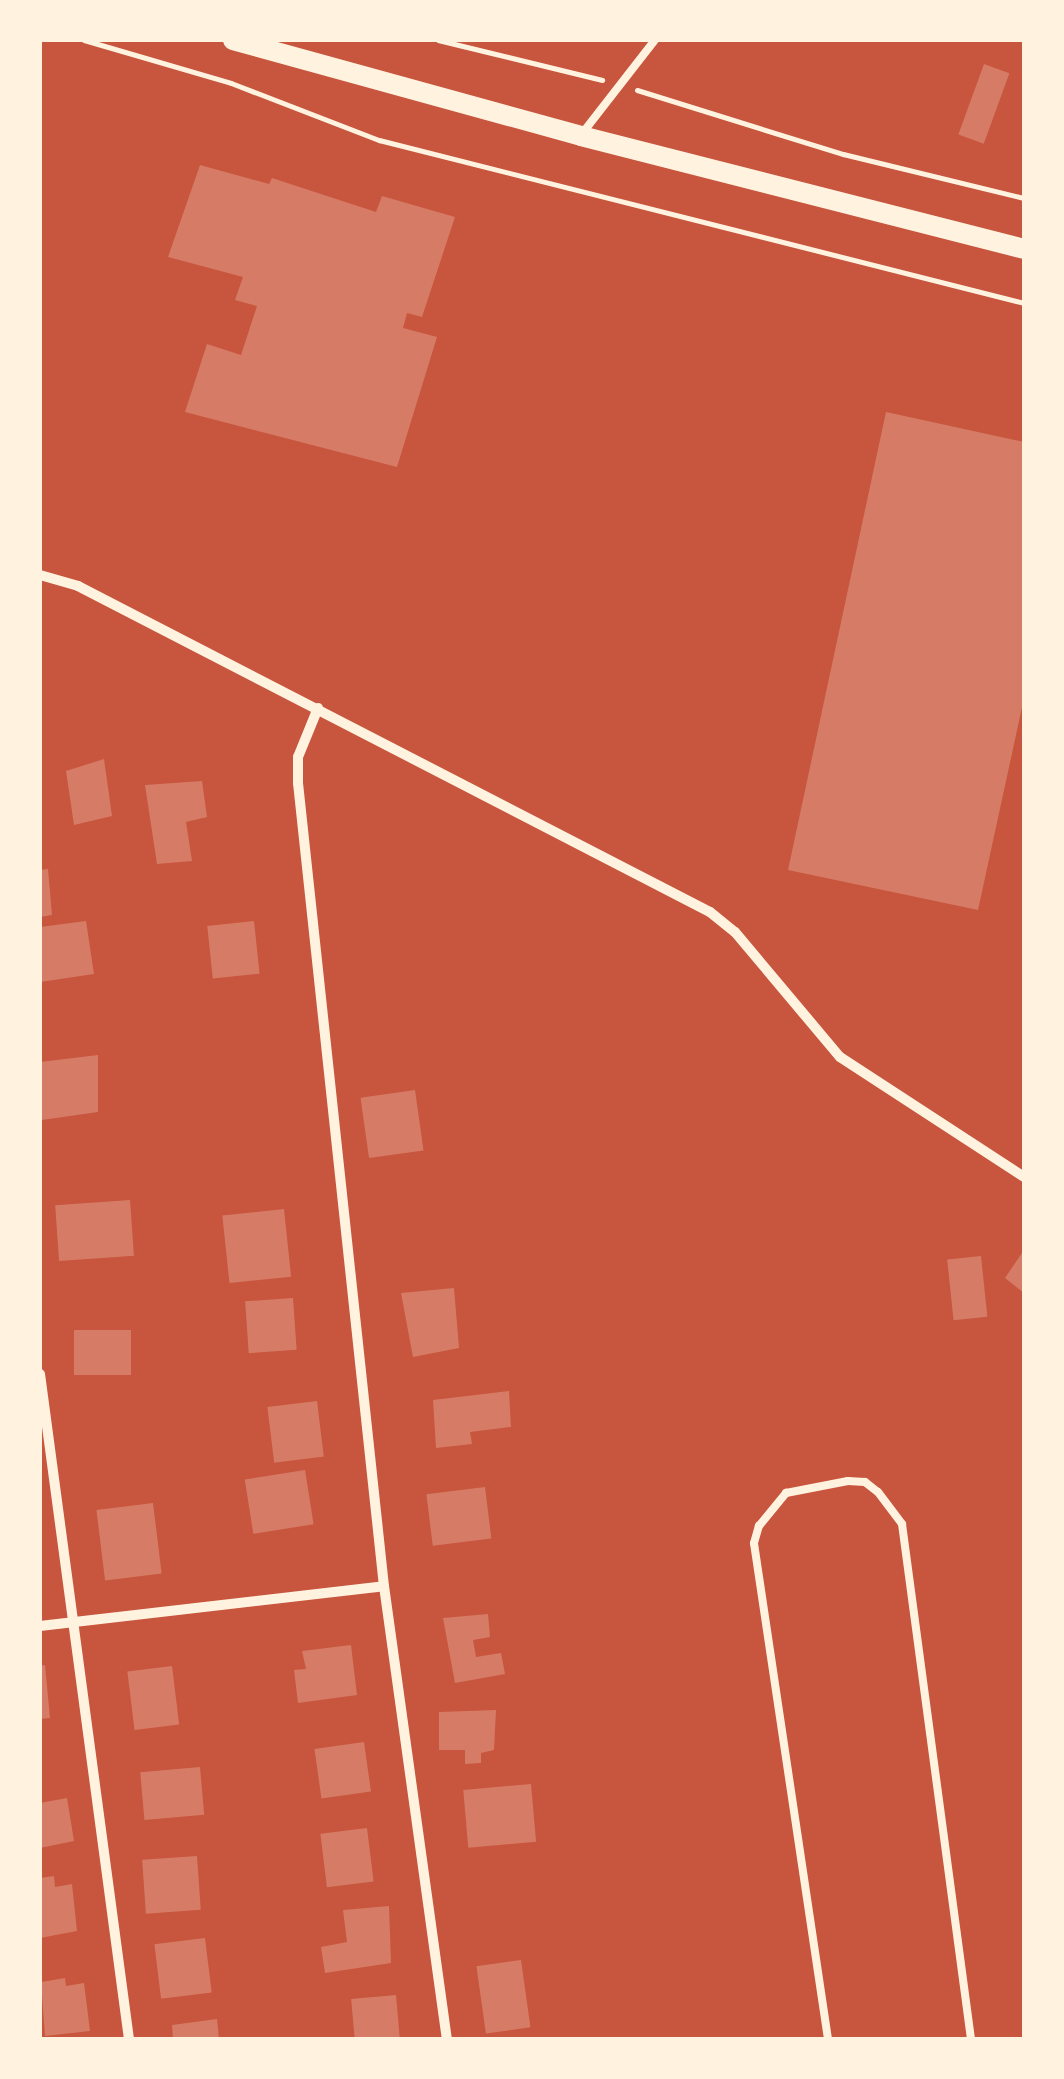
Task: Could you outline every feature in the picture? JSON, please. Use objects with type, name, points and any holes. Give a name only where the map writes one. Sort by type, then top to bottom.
[{"type":"main road","points":[[233,40],[580,136],[1024,249]]},
{"type":"street","points":[[40,575],[78,586],[710,912],[735,932],[840,1057],[1024,1177]]},
{"type":"street","points":[[318,708],[298,757],[298,783],[384,1586],[447,2039]]},
{"type":"street","points":[[40,1374],[128,2039]]},
{"type":"street","points":[[40,1626],[384,1586]]},
{"type":"lane","points":[[580,136],[655,40]]},
{"type":"lane","points":[[828,2039],[754,1543],[759,1526],[786,1493],[848,1481],[865,1482],[878,1492],[902,1524],[971,2039]]},
{"type":"path","points":[[84,40],[231,83],[379,140],[1024,303]]},
{"type":"path","points":[[438,40],[622,85],[842,154],[1024,198]]},
{"type":"building","points":[[984,64],[1009,73],[984,144],[958,134]]},
{"type":"building","points":[[200,165],[269,184],[272,178],[376,212],[382,196],[455,217],[422,317],[407,313],[403,328],[437,337],[397,467],[185,412],[207,344],[241,355],[257,306],[235,300],[243,277],[168,257]]},
{"type":"building","points":[[886,412],[1024,442],[1024,698],[978,910],[788,870]]},
{"type":"building","points":[[104,759],[112,816],[74,825],[66,771]]},
{"type":"building","points":[[202,781],[207,817],[186,822],[192,861],[157,864],[145,785]]},
{"type":"building","points":[[48,869],[52,915],[40,917],[40,870]]},
{"type":"building","points":[[86,921],[94,974],[40,982],[40,927]]},
{"type":"building","points":[[254,921],[260,974],[213,979],[207,926]]},
{"type":"building","points":[[98,1055],[98,1112],[42,1120],[40,1062]]},
{"type":"building","points":[[415,1090],[423,1150],[369,1158],[361,1098]]},
{"type":"building","points":[[130,1200],[134,1256],[59,1261],[55,1205]]},
{"type":"building","points":[[284,1209],[291,1277],[229,1283],[222,1215]]},
{"type":"building","points":[[1024,1250],[1024,1293],[1005,1278]]},
{"type":"building","points":[[981,1256],[987,1317],[954,1320],[947,1260]]},
{"type":"building","points":[[454,1288],[459,1348],[413,1357],[401,1293]]},
{"type":"building","points":[[293,1298],[297,1350],[249,1353],[245,1301]]},
{"type":"building","points":[[74,1330],[131,1330],[131,1375],[74,1375]]},
{"type":"building","points":[[509,1391],[511,1427],[470,1432],[472,1444],[436,1448],[433,1400]]},
{"type":"building","points":[[317,1401],[324,1457],[274,1463],[267,1407]]},
{"type":"building","points":[[305,1470],[314,1524],[253,1534],[245,1480]]},
{"type":"building","points":[[485,1487],[491,1539],[433,1546],[426,1494]]},
{"type":"building","points":[[153,1503],[162,1573],[105,1580],[96,1510]]},
{"type":"building","points":[[488,1614],[490,1637],[473,1640],[476,1657],[501,1653],[505,1674],[455,1683],[443,1618]]},
{"type":"building","points":[[351,1645],[357,1695],[298,1703],[294,1670],[306,1669],[302,1651]]},
{"type":"building","points":[[45,1665],[50,1718],[40,1719],[40,1666]]},
{"type":"building","points":[[172,1666],[179,1725],[135,1730],[127,1671]]},
{"type":"building","points":[[496,1710],[494,1750],[481,1753],[481,1763],[465,1764],[465,1750],[439,1750],[439,1712]]},
{"type":"building","points":[[364,1742],[371,1792],[321,1798],[314,1749]]},
{"type":"building","points":[[200,1767],[204,1815],[144,1820],[140,1772]]},
{"type":"building","points":[[531,1784],[536,1842],[468,1848],[463,1790]]},
{"type":"building","points":[[67,1798],[74,1841],[40,1848],[40,1803]]},
{"type":"building","points":[[367,1828],[374,1882],[327,1887],[320,1834]]},
{"type":"building","points":[[197,1856],[201,1910],[146,1914],[142,1860]]},
{"type":"building","points":[[54,1876],[55,1887],[72,1884],[77,1931],[40,1938],[40,1878]]},
{"type":"building","points":[[389,1906],[391,1963],[325,1973],[321,1947],[347,1942],[343,1910]]},
{"type":"building","points":[[205,1938],[212,1993],[161,1999],[154,1944]]},
{"type":"building","points":[[521,1960],[530,2027],[486,2034],[476,1966]]},
{"type":"building","points":[[65,1978],[66,1986],[84,1983],[90,2031],[45,2036],[41,1982]]},
{"type":"building","points":[[396,1995],[400,2039],[355,2039],[351,1999]]},
{"type":"building","points":[[217,2019],[219,2039],[173,2039],[172,2025]]}]
